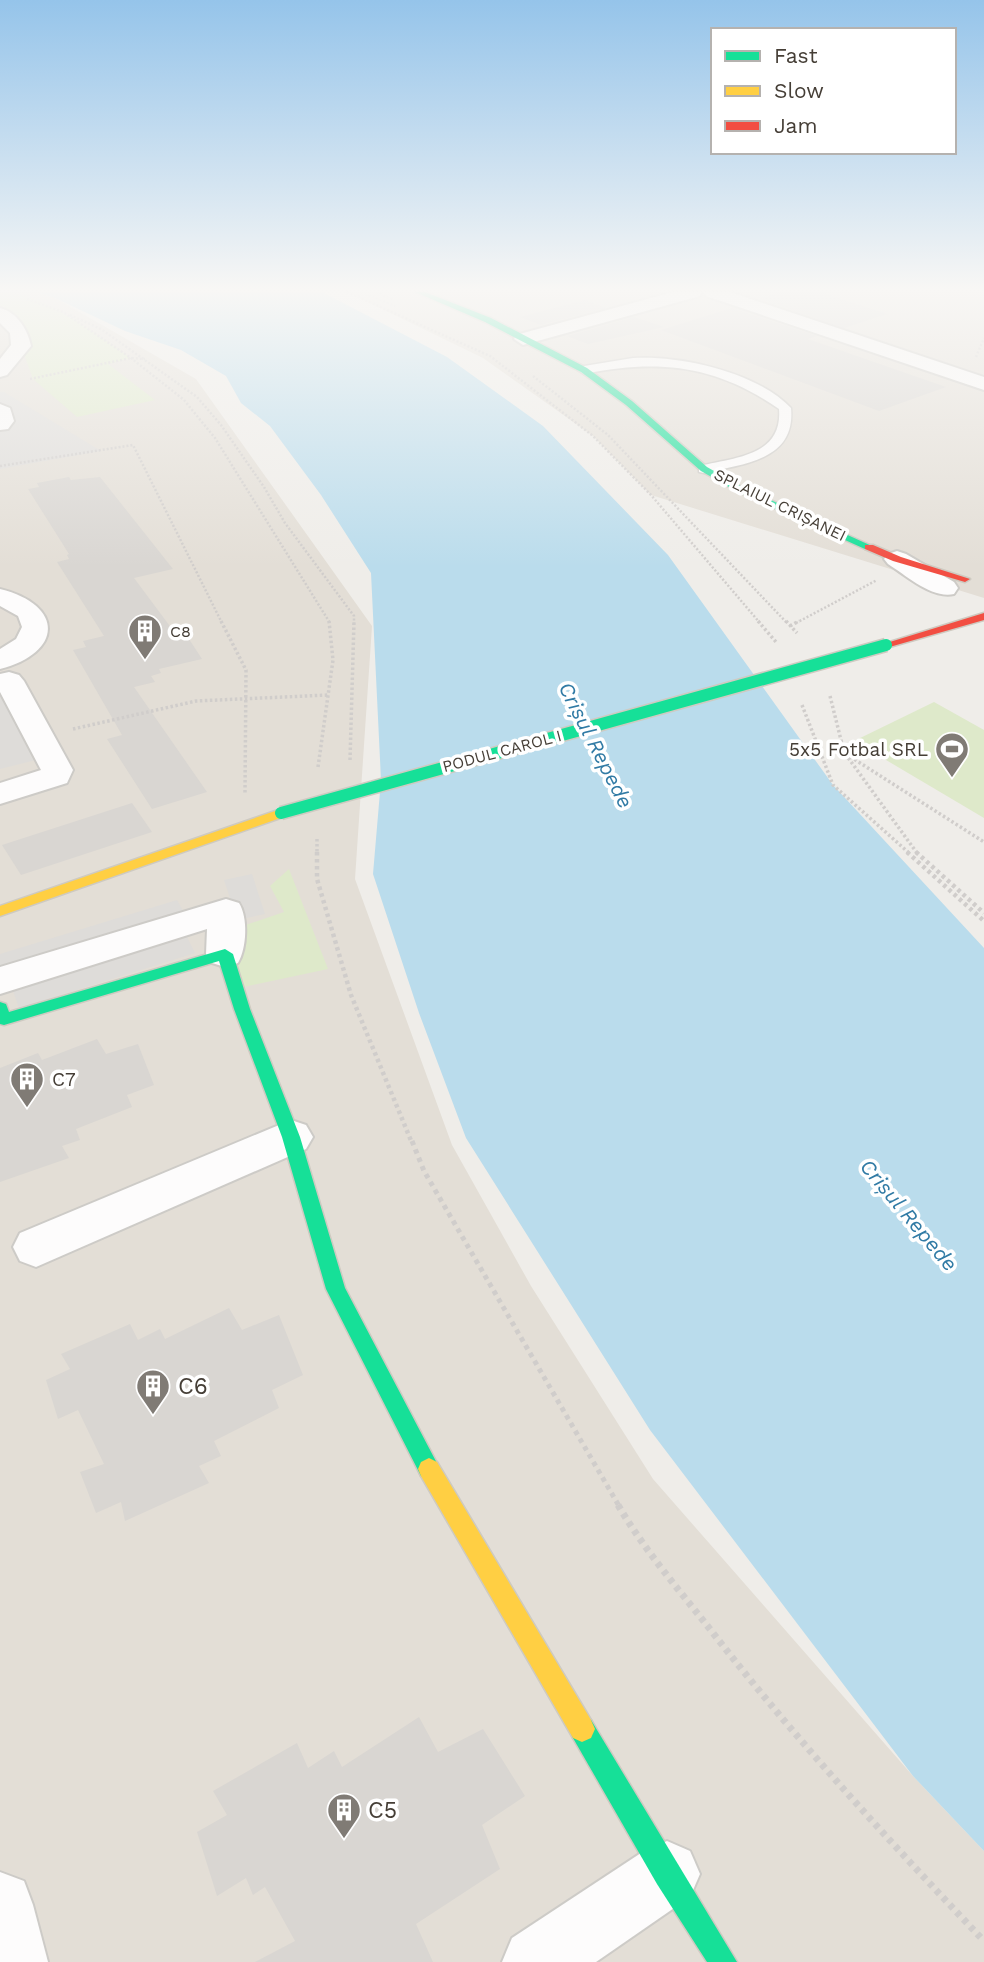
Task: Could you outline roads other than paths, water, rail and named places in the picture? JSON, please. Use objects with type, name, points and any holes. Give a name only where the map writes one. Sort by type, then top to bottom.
[{"type":"street","name":"SPLAIUL CRIȘANEI","points":[[602,384],[629,403],[704,469],[947,597]]},
{"type":"street","points":[[0,410],[3,412],[3,421],[0,424]]},
{"type":"street","points":[[918,636],[947,597],[983,580]]},
{"type":"street","points":[[0,597],[17,601],[30,610],[37,621],[35,633],[4,671],[57,770],[56,776],[0,794]]},
{"type":"street","points":[[947,597],[963,609],[984,615]]},
{"type":"street","name":"PODUL CAROL I","points":[[0,911],[281,813],[918,636],[984,615]]},
{"type":"street","points":[[0,981],[226,911],[225,954],[242,1009],[291,1137],[336,1289],[412,1440],[667,1874],[723,1962]]},
{"type":"street","points":[[0,1008],[4,1019],[225,954]]},
{"type":"street","points":[[36,1247],[291,1137]]},
{"type":"street","points":[[536,1962],[667,1874]]},
{"type":"street","points":[[0,1905],[14,1962]]},
{"type":"lane","points":[[704,469],[759,455],[775,444],[786,427],[785,408],[767,394],[743,384]]},
{"type":"water","name":"Crișul Repede","points":[[230,384],[484,384],[543,426],[668,555],[833,785],[984,948],[984,1851],[913,1776],[650,1430],[466,1138],[419,1013],[373,874],[381,780],[371,573],[321,495],[270,426],[241,403]]},
{"type":"place","name":"C8","points":[[145,661]]},
{"type":"place","name":"5x5 Fotbal SRL","points":[[952,779]]},
{"type":"place","name":"C7","points":[[27,1109]]},
{"type":"place","name":"C6","points":[[153,1416]]},
{"type":"place","name":"C5","points":[[344,1840]]}]
